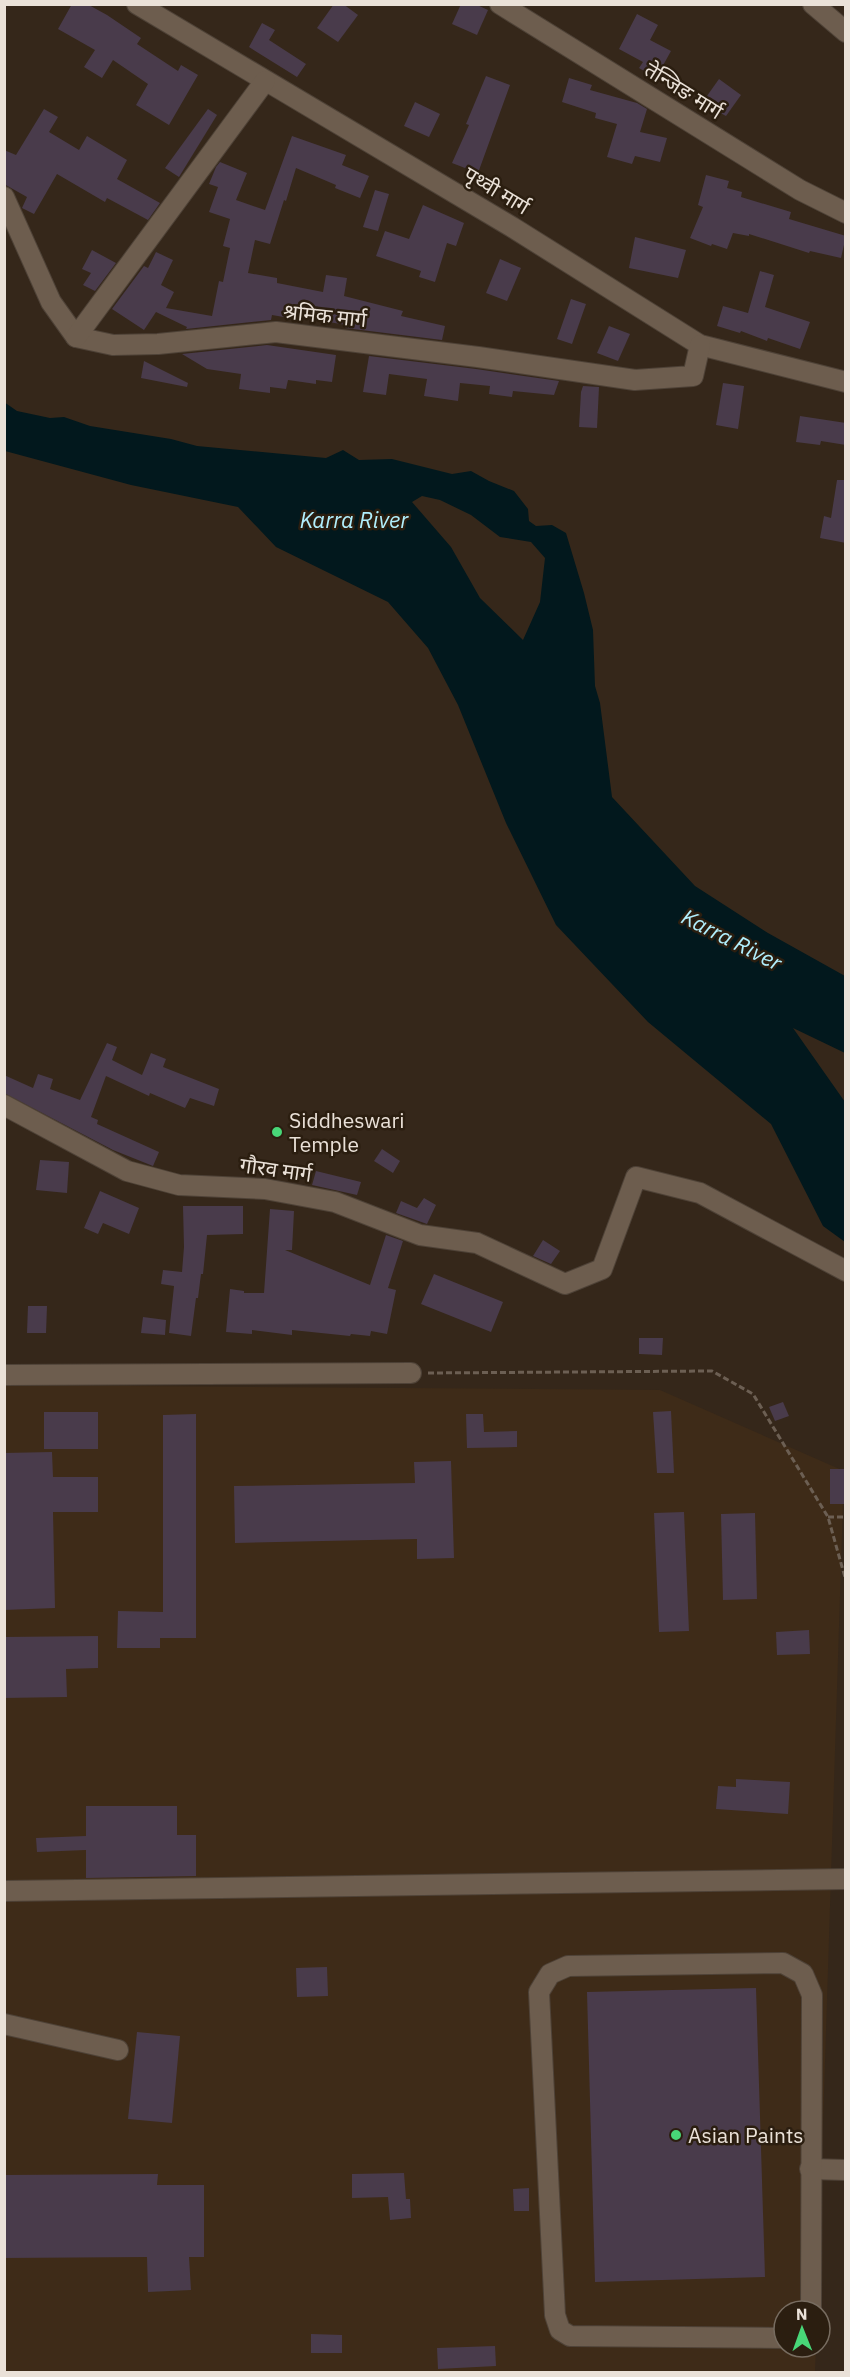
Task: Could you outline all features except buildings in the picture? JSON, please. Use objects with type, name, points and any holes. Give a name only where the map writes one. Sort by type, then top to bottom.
[{"type":"street","name":"पृथ्वी मार्ग","points":[[137,4],[512,227],[700,345],[846,382]]},
{"type":"street","name":"तेन्जिङ मार्ग","points":[[500,4],[800,190],[846,213]]},
{"type":"street","points":[[813,4],[846,32]]},
{"type":"street","points":[[4,197],[51,302],[76,338],[265,81]]},
{"type":"street","name":"श्रमिक मार्ग","points":[[76,338],[113,345],[158,344],[276,332],[478,357],[635,380],[693,376],[700,345]]},
{"type":"street","name":"गौरव मार्ग","points":[[4,1105],[127,1171],[179,1185],[265,1189],[335,1202],[420,1235],[477,1243],[565,1284],[602,1269],[636,1177],[700,1193],[846,1271]]},
{"type":"street","points":[[4,1375],[411,1373]]},
{"type":"street","points":[[4,1891],[846,1879]]},
{"type":"street","points":[[772,2338],[570,2336],[560,2330],[555,2315],[539,1992],[550,1974],[568,1966],[783,1963],[803,1974],[812,1995],[811,2299]]},
{"type":"street","points":[[4,2024],[118,2050]]},
{"type":"street","points":[[810,2169],[846,2170]]},
{"type":"path","points":[[411,1373],[712,1371],[753,1394],[828,1517],[846,1581]]},
{"type":"path","points":[[828,1517],[846,1517]]},
{"type":"shaded area","points":[[5,1385],[660,1390],[844,1471],[817,2299],[772,2299],[772,2359],[816,2359],[815,2372],[5,2372]]},
{"type":"water","name":"Karra River","points":[[4,402],[17,411],[50,418],[64,417],[90,426],[171,439],[197,446],[326,458],[343,450],[359,460],[392,459],[452,474],[471,471],[514,491],[528,509],[529,521],[536,526],[552,525],[566,533],[593,630],[595,686],[600,703],[612,797],[695,886],[768,933],[845,976],[845,1053],[793,1028],[845,1102],[845,1242],[823,1226],[771,1124],[648,1022],[556,925],[506,823],[458,705],[428,648],[388,602],[276,547],[238,507],[131,485],[5,451]],"holes":[[[422,496],[440,500],[471,515],[500,537],[531,542],[545,558],[540,602],[523,640],[480,598],[451,547],[412,502]]]},
{"type":"place","name":"Siddheswari Temple","points":[[277,1132]]},
{"type":"place","name":"Asian Paints","points":[[676,2135]]}]
